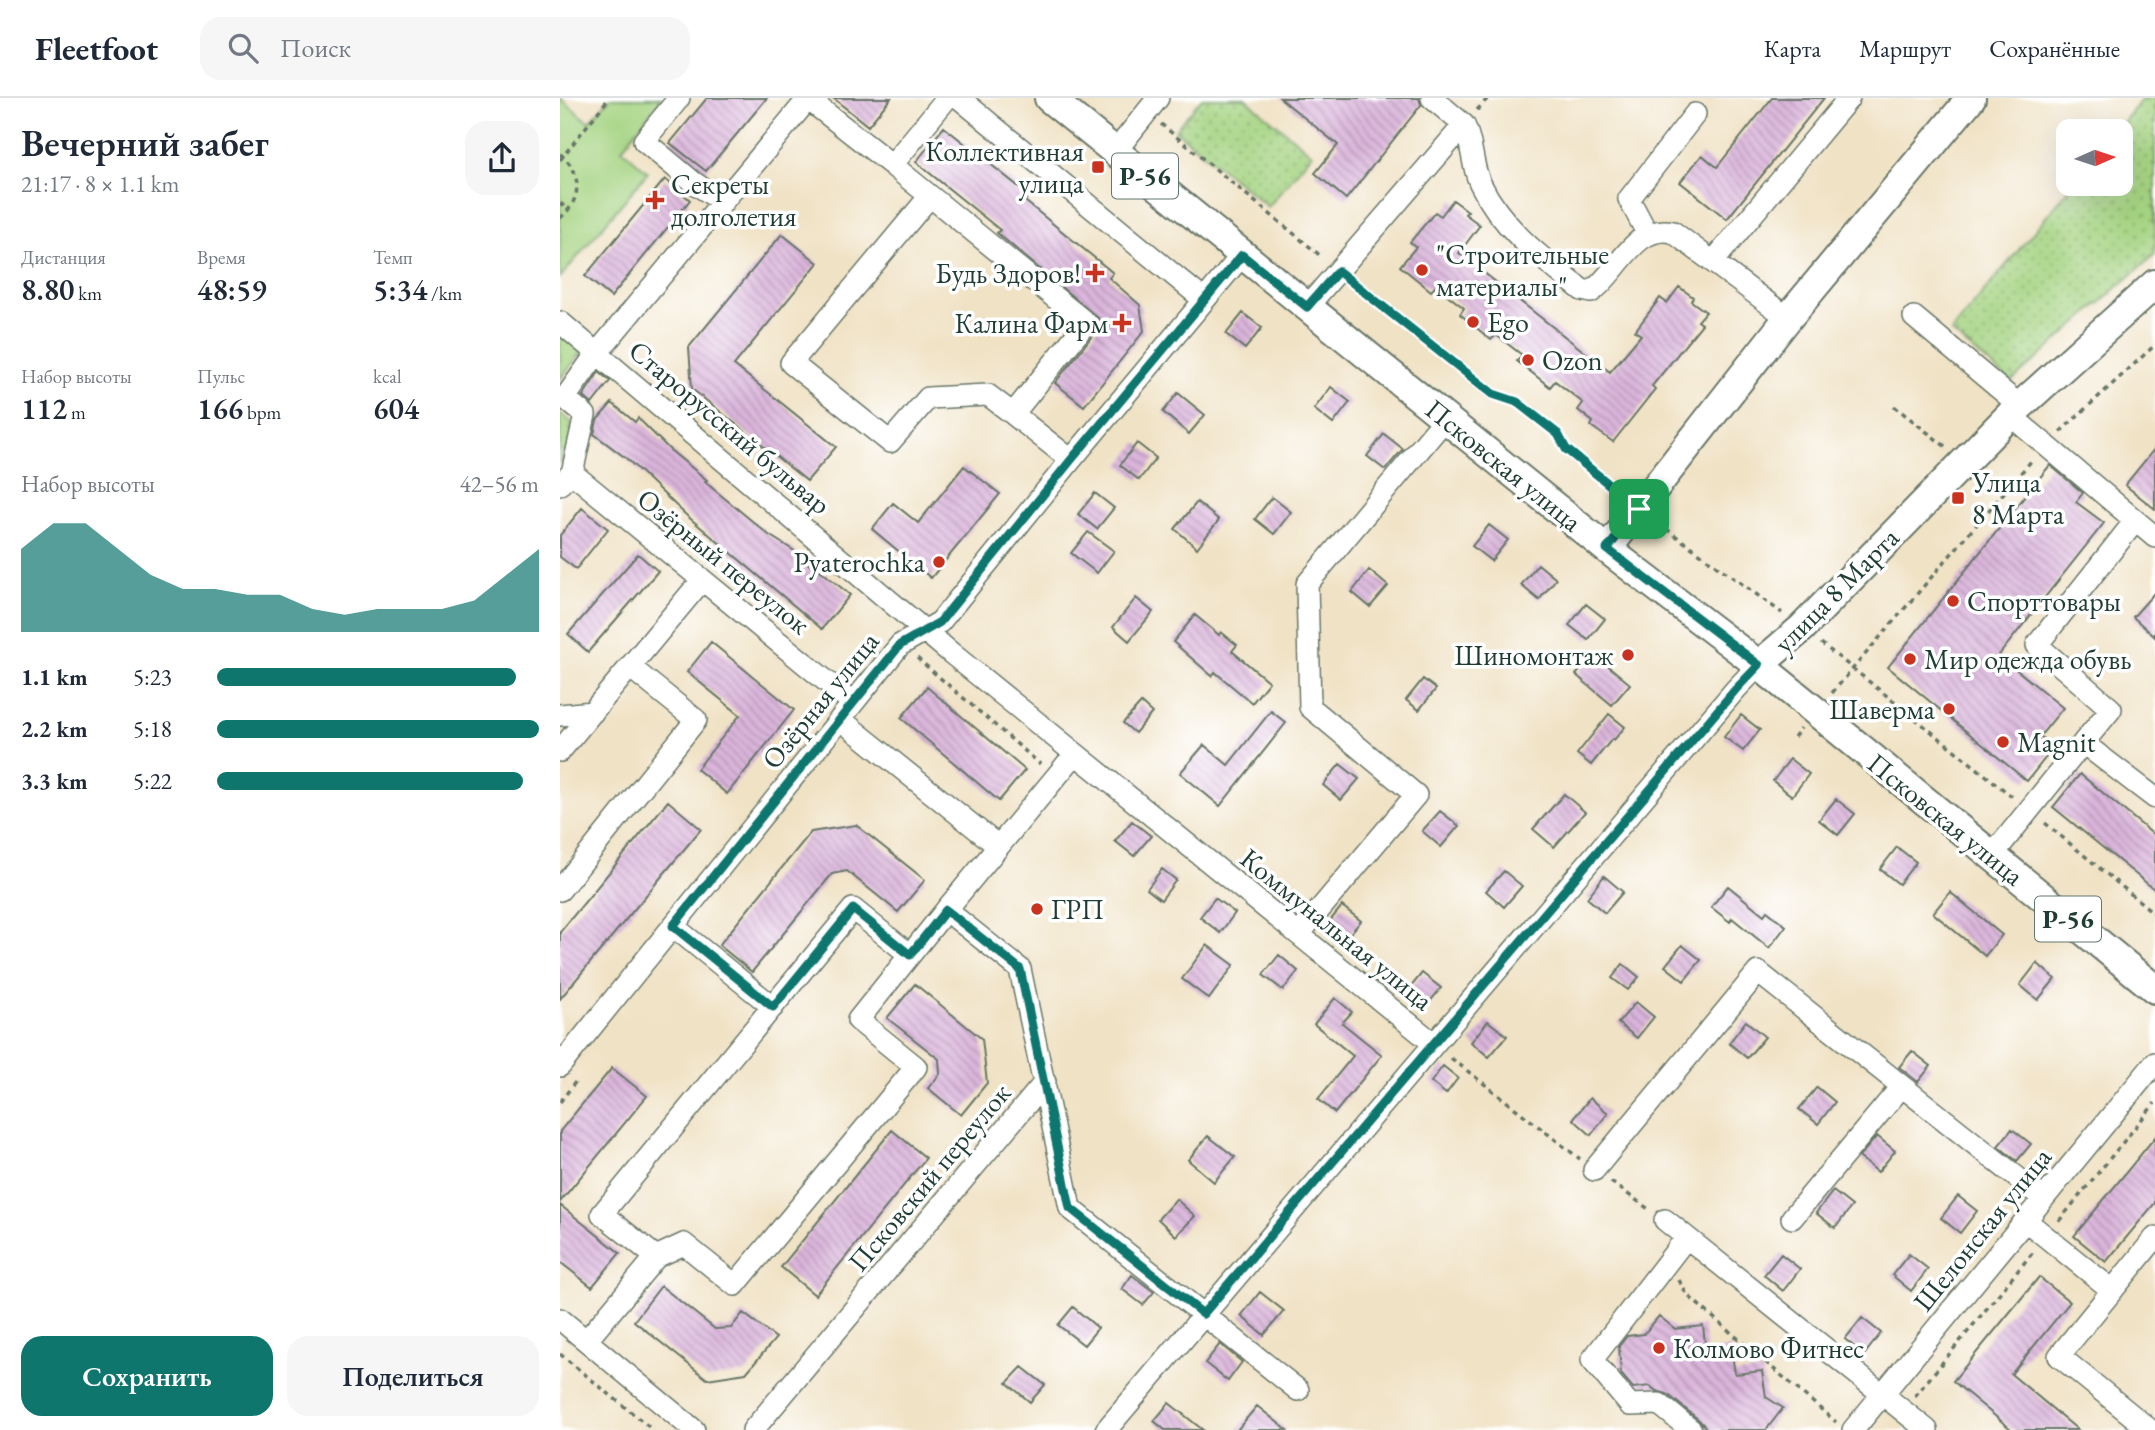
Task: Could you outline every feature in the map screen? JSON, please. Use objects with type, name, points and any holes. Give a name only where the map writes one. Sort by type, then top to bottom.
[{"type":"main road","name":"Псковская улица","points":[[1049,98],[1607,549],[1759,665],[2155,989]]},
{"type":"main road","points":[[1607,549],[1788,318],[1971,98]]},
{"type":"main road","name":"улица 8 Марта","points":[[1759,665],[1802,628],[2015,410],[2155,284]]},
{"type":"street","points":[[679,98],[644,141],[693,182],[723,202]]},
{"type":"street","points":[[892,165],[947,98]]},
{"type":"street","points":[[959,98],[1204,300]]},
{"type":"street","points":[[1432,98],[1464,125],[1470,138],[1471,154],[1479,182],[1493,206],[1518,237],[1582,290],[1591,292],[1601,285],[1647,233],[1661,229],[1673,232],[1788,318]]},
{"type":"street","points":[[1713,262],[1849,98]]},
{"type":"street","points":[[566,479],[585,415],[565,398],[597,353],[808,99],[1086,323],[1013,414]]},
{"type":"street","points":[[1115,152],[1152,105]]},
{"type":"street","points":[[1647,233],[1629,199],[1695,114]]},
{"type":"street","points":[[1307,307],[1464,125]]},
{"type":"street","points":[[930,196],[791,363],[890,442],[928,398],[988,395],[1071,460]]},
{"type":"street","name":"Озёрная улица","points":[[560,1066],[900,645],[940,622],[1242,255]]},
{"type":"street","points":[[1914,317],[2015,410],[2046,445],[2155,537]]},
{"type":"street","name":"Старорусский бульвар","points":[[560,322],[926,632]]},
{"type":"street","points":[[1298,934],[1416,795],[1310,707],[1307,584],[1446,418]]},
{"type":"street","name":"Озёрный переулок","points":[[566,479],[702,580],[998,846]]},
{"type":"street","points":[[1991,857],[2111,709],[2037,645],[2135,521]]},
{"type":"street","points":[[560,751],[702,580]]},
{"type":"street","name":"Коммунальная улица","points":[[926,632],[1433,1043]]},
{"type":"street","name":"улица 8 Марта","points":[[1106,1430],[1433,1043],[1759,665]]},
{"type":"street","points":[[562,884],[696,720],[630,667]]},
{"type":"street","points":[[560,715],[593,712]]},
{"type":"street","points":[[2083,743],[2155,798]]},
{"type":"street","points":[[587,1340],[656,1257],[684,1244],[735,1285],[916,1067],[858,1020],[1075,754]]},
{"type":"street","points":[[656,1257],[602,1214],[853,909],[910,955]]},
{"type":"street","name":"Псковский переулок","points":[[753,1430],[1045,1082],[1020,969],[946,910]]},
{"type":"street","points":[[673,926],[773,1007]]},
{"type":"street","points":[[1594,1170],[1758,972],[2043,1198]]},
{"type":"street","name":"Шелонская улица","points":[[1853,1430],[2155,1063]]},
{"type":"street","points":[[1045,1082],[1070,1208],[1298,1390]]},
{"type":"street","points":[[1792,1218],[1901,1087]]},
{"type":"street","points":[[1665,1220],[1927,1430]]},
{"type":"street","points":[[2025,1220],[2112,1290]]},
{"type":"street","points":[[1686,1238],[1592,1360],[1630,1405],[1659,1404],[1691,1430]]},
{"type":"street","points":[[2150,1430],[2059,1356],[2155,1238]]},
{"type":"street","points":[[560,1318],[694,1430]]},
{"type":"path","points":[[560,218],[575,201],[578,185],[575,172],[561,157],[609,98]]},
{"type":"path","points":[[1152,105],[1338,271],[1493,394],[1517,402],[1558,434],[1566,449],[1639,509],[1853,668],[2155,914]]},
{"type":"path","points":[[560,203],[569,210]]},
{"type":"path","points":[[1794,737],[2046,445],[2155,345]]},
{"type":"path","points":[[1894,406],[1964,461]]},
{"type":"path","points":[[916,658],[1055,778]]},
{"type":"path","name":"Коммунальная улица","points":[[1433,1043],[1594,1170],[1665,1220]]},
{"type":"path","points":[[1903,1410],[2155,1103]]},
{"type":"path","points":[[1669,1261],[1687,1294],[1846,1430]]},
{"type":"path","points":[[560,1354],[653,1430]]},
{"type":"green space","points":[[560,98],[589,122],[610,98],[662,98],[622,149],[648,172],[560,278]]},
{"type":"green space","points":[[1202,98],[1245,98],[1312,154],[1268,207],[1175,130]]},
{"type":"green space","points":[[2143,98],[2155,98],[2155,254],[2011,382],[1951,332],[2063,196],[2133,196],[2133,119],[2126,119]]},
{"type":"green space","points":[[560,323],[588,345],[560,379]]},
{"type":"green space","points":[[560,413],[572,423],[566,457],[560,463]]},
{"type":"building","points":[[707,98],[767,98],[706,171],[670,143]]},
{"type":"building","points":[[833,98],[891,98],[868,126]]},
{"type":"building","points":[[1280,98],[1419,98],[1421,105],[1346,199],[1315,173],[1338,145]]},
{"type":"building","points":[[1772,98],[1824,98],[1727,219],[1680,182],[1702,155],[1717,167]]},
{"type":"building","points":[[944,127],[1029,195],[1025,201],[1113,273],[1109,278],[1140,305],[1144,331],[1084,406],[1055,383],[1096,331],[1098,318],[997,233],[1000,230],[916,162]]},
{"type":"building","points":[[665,179],[690,200],[611,297],[585,276]]},
{"type":"building","points":[[1453,200],[1468,211],[1465,214],[1480,225],[1459,253],[1610,372],[1641,335],[1635,331],[1660,298],[1667,303],[1679,287],[1693,297],[1691,301],[1706,312],[1698,321],[1702,324],[1652,386],[1655,389],[1613,442],[1591,426],[1593,422],[1578,410],[1583,403],[1555,381],[1550,387],[1517,361],[1522,355],[1496,335],[1491,340],[1460,314],[1464,308],[1436,286],[1431,291],[1400,266],[1416,247],[1410,242],[1435,212],[1441,216]]},
{"type":"building","points":[[782,234],[818,263],[734,365],[836,447],[807,481],[692,389],[689,347]]},
{"type":"building","points":[[1243,313],[1262,328],[1245,349],[1226,334]]},
{"type":"building","points":[[599,372],[610,381],[592,404],[583,396]]},
{"type":"building","points":[[1331,387],[1350,402],[1333,424],[1314,409]]},
{"type":"building","points":[[1178,393],[1205,415],[1189,434],[1163,412]]},
{"type":"building","points":[[612,403],[635,422],[638,418],[670,450],[707,480],[705,482],[769,535],[793,550],[812,567],[814,565],[850,595],[822,629],[686,515],[627,459],[594,434],[597,420]]},
{"type":"building","points":[[1384,434],[1403,449],[1385,470],[1367,456]]},
{"type":"building","points":[[1137,443],[1156,458],[1139,480],[1120,465]]},
{"type":"building","points":[[2155,448],[2155,509],[2125,485]]},
{"type":"building","points":[[2050,465],[2083,493],[2076,502],[2104,523],[1999,655],[2063,708],[2040,736],[2054,747],[2027,781],[1888,667]]},
{"type":"building","points":[[964,466],[1000,494],[931,578],[872,529],[893,503],[918,523]]},
{"type":"building","points":[[1095,493],[1114,508],[1097,529],[1078,514]]},
{"type":"building","points":[[1272,497],[1291,512],[1274,534],[1255,519]]},
{"type":"building","points":[[1197,502],[1219,520],[1197,548],[1175,529]]},
{"type":"building","points":[[582,508],[608,529],[576,569],[560,557],[560,535]]},
{"type":"building","points":[[1489,525],[1508,540],[1491,561],[1472,546]]},
{"type":"building","points":[[1088,532],[1114,551],[1097,573],[1071,553]]},
{"type":"building","points":[[638,554],[658,571],[588,652],[568,634]]},
{"type":"building","points":[[1538,564],[1556,579],[1539,600],[1521,585]]},
{"type":"building","points":[[1369,570],[1388,586],[1370,607],[1352,592]]},
{"type":"building","points":[[2155,592],[2155,637],[2133,617]]},
{"type":"building","points":[[1136,598],[1153,612],[1129,641],[1113,627]]},
{"type":"building","points":[[1586,604],[1605,619],[1588,640],[1569,625]]},
{"type":"building","points":[[1195,615],[1219,635],[1221,632],[1237,645],[1232,651],[1269,682],[1252,703],[1215,672],[1212,676],[1173,642]]},
{"type":"building","points":[[711,642],[794,710],[727,794],[697,769],[740,715],[687,672]]},
{"type":"building","points":[[1594,654],[1630,684],[1612,705],[1576,675]]},
{"type":"building","points":[[1423,679],[1436,689],[1419,710],[1406,700]]},
{"type":"building","points":[[927,687],[1025,770],[999,801],[901,718]]},
{"type":"building","points":[[1141,703],[1152,713],[1135,733],[1123,723]]},
{"type":"building","points":[[1271,711],[1286,723],[1220,806],[1180,773],[1204,745],[1228,765]]},
{"type":"building","points":[[1609,714],[1625,727],[1591,765],[1577,754]]},
{"type":"building","points":[[1741,715],[1760,730],[1743,751],[1724,737]]},
{"type":"building","points":[[1790,759],[1809,774],[1792,796],[1773,781]]},
{"type":"building","points":[[1340,764],[1359,779],[1341,800],[1323,785]]},
{"type":"building","points":[[2080,774],[2155,836],[2155,890],[2053,807]]},
{"type":"building","points":[[1564,794],[1585,812],[1554,847],[1533,829]]},
{"type":"building","points":[[1836,799],[1855,814],[1838,835],[1819,820]]},
{"type":"building","points":[[668,801],[701,829],[560,999],[560,932]]},
{"type":"building","points":[[1440,811],[1459,826],[1441,847],[1422,831]]},
{"type":"building","points":[[1132,821],[1151,836],[1134,856],[1115,841]]},
{"type":"building","points":[[856,825],[925,880],[898,912],[847,871],[832,874],[752,972],[719,945],[811,832]]},
{"type":"building","points":[[1897,847],[1916,862],[1899,884],[1880,869]]},
{"type":"building","points":[[1162,869],[1176,880],[1161,900],[1147,889]]},
{"type":"building","points":[[1504,871],[1522,886],[1504,907],[1486,891]]},
{"type":"building","points":[[1604,876],[1623,892],[1605,913],[1587,898]]},
{"type":"building","points":[[1728,886],[1764,915],[1767,911],[1786,926],[1769,948],[1732,918],[1730,922],[1711,907]]},
{"type":"building","points":[[1950,892],[2002,935],[1985,956],[1933,913]]},
{"type":"building","points":[[1215,898],[1235,913],[1220,933],[1200,917]]},
{"type":"building","points":[[1342,906],[1361,921],[1343,942],[1325,927]]},
{"type":"building","points":[[1207,945],[1234,965],[1209,999],[1182,979]]},
{"type":"building","points":[[1682,945],[1701,960],[1684,981],[1665,966]]},
{"type":"building","points":[[1279,955],[1298,971],[1283,990],[1263,975]]},
{"type":"building","points":[[2037,963],[2055,979],[2038,1000],[2020,985]]},
{"type":"building","points":[[1623,964],[1639,977],[1628,990],[1612,978]]},
{"type":"building","points":[[1422,973],[1441,988],[1424,1009],[1405,994]]},
{"type":"building","points":[[915,984],[982,1039],[987,1083],[961,1115],[928,1088],[940,1074],[939,1059],[887,1018]]},
{"type":"building","points":[[1335,998],[1352,1012],[1342,1023],[1382,1055],[1335,1113],[1318,1099],[1353,1056],[1314,1024]]},
{"type":"building","points":[[1636,1002],[1654,1017],[1637,1038],[1618,1023]]},
{"type":"building","points":[[1488,1021],[1507,1036],[1489,1057],[1471,1042]]},
{"type":"building","points":[[1746,1021],[1765,1037],[1747,1058],[1729,1043]]},
{"type":"building","points":[[1912,1051],[1931,1066],[1918,1082],[1899,1067]]},
{"type":"building","points":[[1443,1066],[1458,1078],[1446,1094],[1431,1082]]},
{"type":"building","points":[[612,1068],[647,1096],[560,1202],[560,1131]]},
{"type":"building","points":[[1817,1087],[1835,1102],[1818,1124],[1799,1109]]},
{"type":"building","points":[[1590,1098],[1608,1113],[1591,1135],[1573,1119]]},
{"type":"building","points":[[2012,1129],[2031,1144],[2017,1161],[1998,1146]]},
{"type":"building","points":[[892,1130],[926,1158],[815,1295],[781,1267]]},
{"type":"building","points":[[1208,1136],[1235,1157],[1214,1182],[1188,1160]]},
{"type":"building","points":[[1877,1136],[1895,1151],[1878,1172],[1859,1157]]},
{"type":"building","points":[[2155,1137],[2155,1203],[2106,1262],[2074,1236]]},
{"type":"building","points":[[1833,1191],[1852,1206],[1835,1228],[1816,1213]]},
{"type":"building","points":[[1958,1196],[1977,1211],[1960,1233],[1941,1218]]},
{"type":"building","points":[[1176,1199],[1195,1216],[1176,1236],[1158,1219]]},
{"type":"building","points":[[560,1205],[620,1253],[592,1287],[560,1262]]},
{"type":"building","points":[[1781,1254],[1800,1269],[1783,1291],[1764,1275]]},
{"type":"building","points":[[1909,1254],[1928,1269],[1911,1291],[1892,1275]]},
{"type":"building","points":[[1132,1275],[1154,1292],[1143,1305],[1122,1289]]},
{"type":"building","points":[[2039,1277],[2070,1302],[2011,1374],[2078,1430],[2012,1430],[1953,1381]]},
{"type":"building","points":[[661,1286],[715,1329],[731,1328],[743,1313],[776,1338],[746,1373],[707,1379],[634,1321]]},
{"type":"building","points":[[1260,1292],[1284,1311],[1264,1335],[1241,1316]]},
{"type":"building","points":[[1073,1307],[1098,1328],[1084,1345],[1058,1325]]},
{"type":"building","points":[[1659,1316],[1675,1329],[1703,1326],[1706,1352],[1731,1348],[1735,1374],[1762,1371],[1766,1397],[1783,1408],[1766,1430],[1708,1430],[1667,1394],[1650,1386],[1633,1388],[1621,1374],[1619,1346],[1627,1336],[1644,1334]]},
{"type":"building","points":[[1862,1318],[1881,1333],[1864,1355],[1845,1339]]},
{"type":"building","points":[[1220,1344],[1242,1362],[1228,1381],[1205,1363]]},
{"type":"building","points":[[1022,1367],[1045,1385],[1030,1402],[1007,1383]]},
{"type":"building","points":[[1169,1403],[1203,1430],[1165,1430],[1154,1421]]},
{"type":"building","points":[[1257,1406],[1287,1430],[1237,1430]]},
{"type":"place","name":"Коллективная улица","points":[[1098,167]]},
{"type":"place","name":"Секреты долголетия","points":[[655,200]]},
{"type":"place","name":"\"Строительные материалы\"","points":[[1422,270]]},
{"type":"place","name":"Будь Здоров!","points":[[1095,273]]},
{"type":"place","name":"Ego","points":[[1473,322]]},
{"type":"place","name":"Калина Фарм","points":[[1122,323]]},
{"type":"place","name":"Ozon","points":[[1528,360]]},
{"type":"place","name":"Улица 8 Марта","points":[[1958,498]]},
{"type":"place","name":"Pyaterochka","points":[[939,562]]},
{"type":"place","name":"Спорттовары","points":[[1953,601]]},
{"type":"place","name":"Шиномонтаж","points":[[1628,655]]},
{"type":"place","name":"Мир одежда обувь","points":[[1910,659]]},
{"type":"place","name":"Шаверма","points":[[1949,709]]},
{"type":"place","name":"Magnit","points":[[2003,742]]},
{"type":"place","name":"ГРП","points":[[1037,909]]},
{"type":"place","name":"Колмово Фитнес","points":[[1659,1348]]},
{"type":"route","points":[[1242,255],[1307,307],[1338,271],[1493,394],[1517,402],[1558,434],[1566,449],[1639,509],[1607,549],[1759,665],[1203,1314],[1070,1208],[1020,969],[946,910],[910,955],[853,909],[773,1007],[673,926],[900,645],[940,622],[1242,255]]}]
